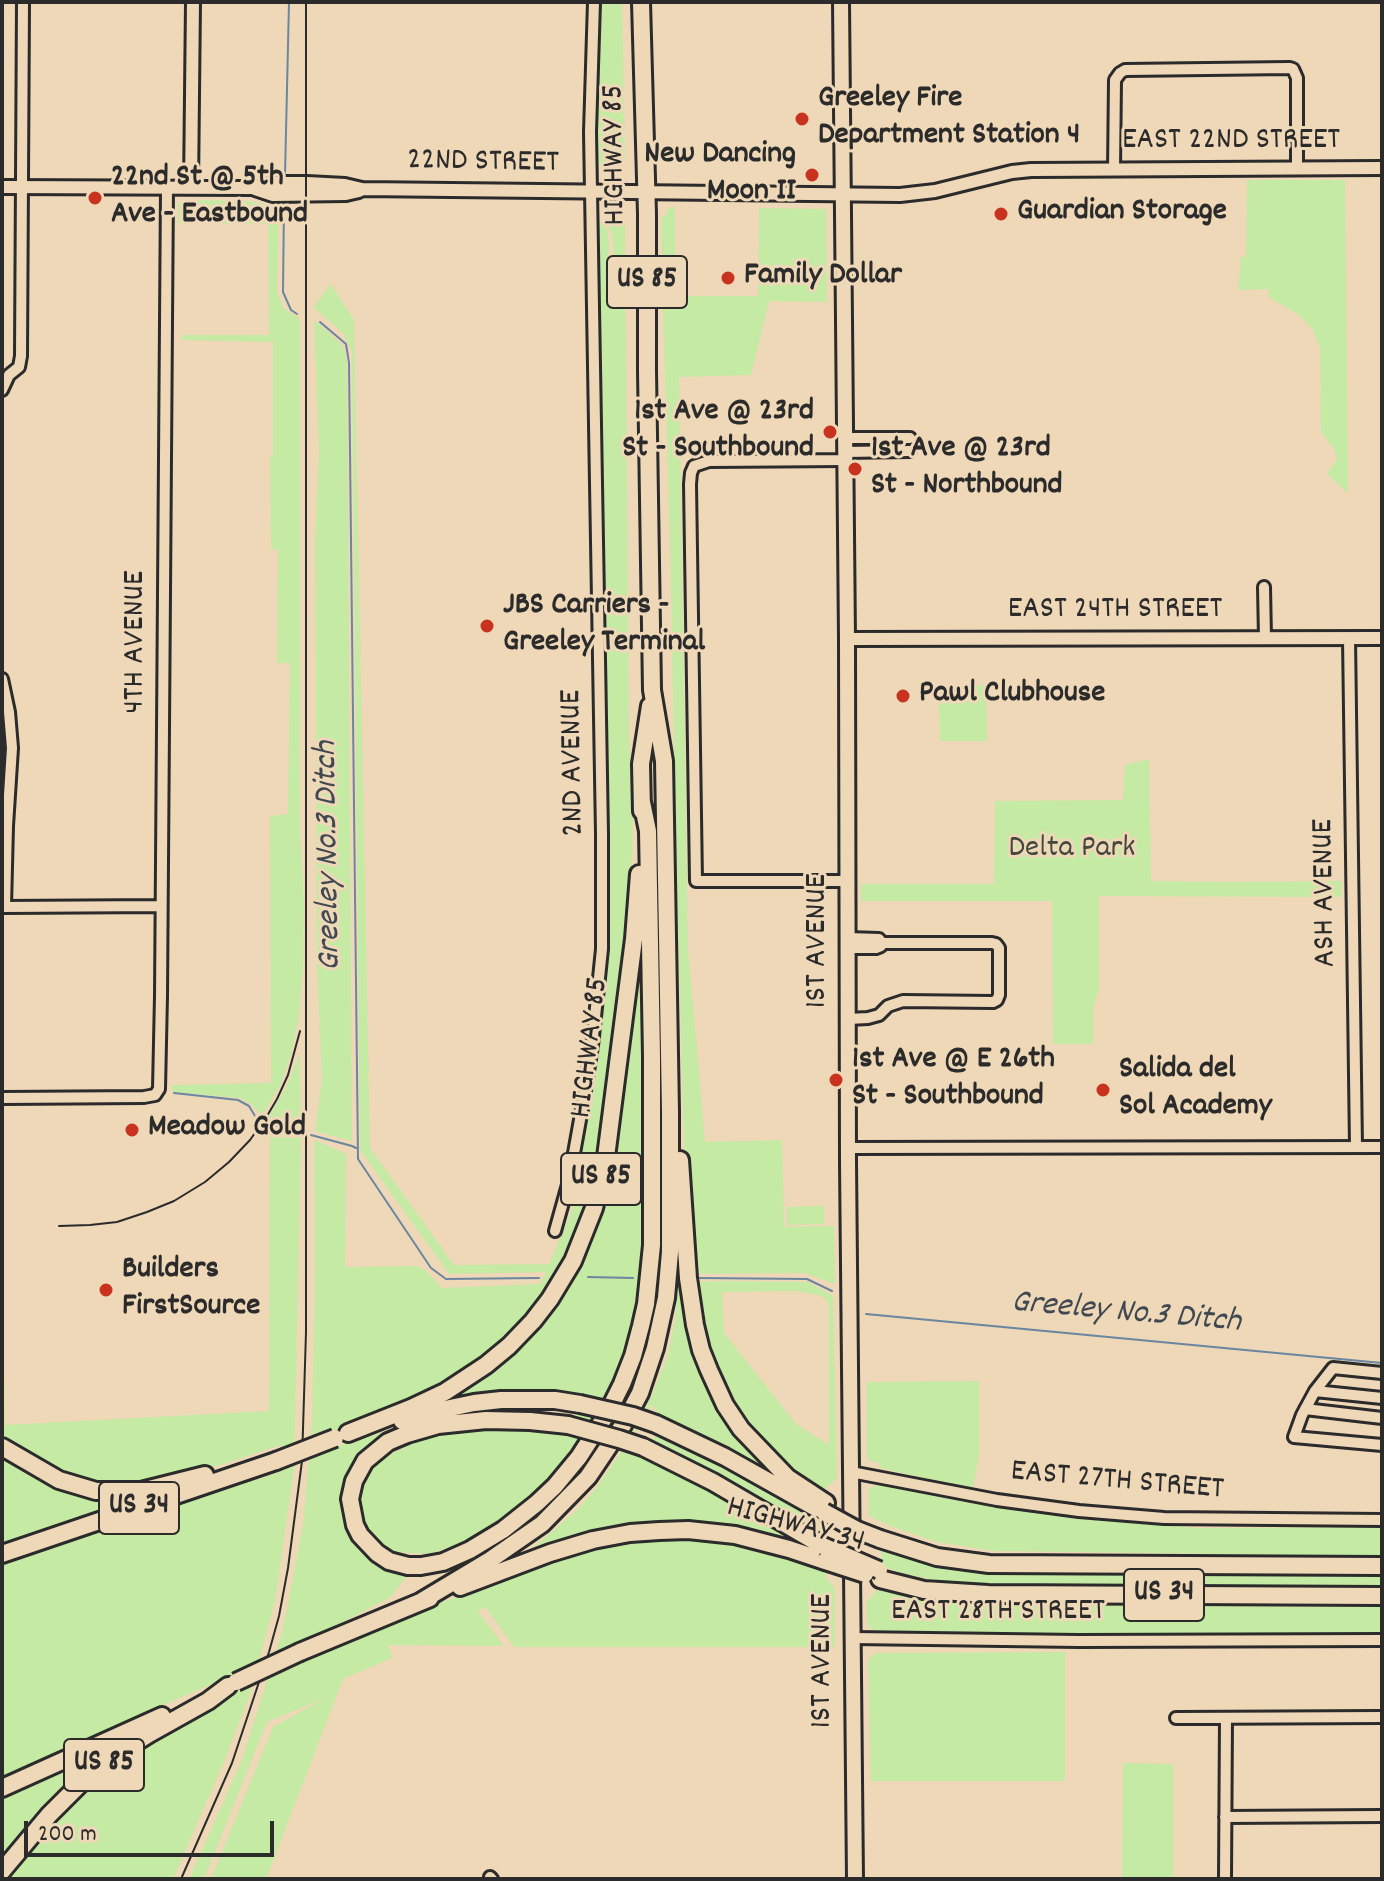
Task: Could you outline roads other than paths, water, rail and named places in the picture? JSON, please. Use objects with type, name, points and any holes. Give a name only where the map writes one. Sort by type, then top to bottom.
[{"type":"highway","name":"HIGHWAY 85","points":[[641,2],[652,690],[664,761],[670,1112]]},
{"type":"highway","name":"HIGHWAY 85","points":[[341,1436],[445,1392],[486,1365],[533,1321],[560,1284],[579,1250],[594,1208],[611,1126],[634,939],[640,871],[641,764],[652,690]]},
{"type":"highway","points":[[642,802],[648,831],[652,1245],[646,1304],[628,1370],[608,1412],[574,1465],[537,1503],[503,1530],[470,1550],[443,1562],[408,1566],[389,1561],[377,1553],[355,1525],[350,1499],[354,1481],[365,1461],[388,1442],[438,1425],[486,1420],[530,1421],[568,1425],[619,1439],[643,1447],[703,1477],[824,1553]]},
{"type":"highway","points":[[670,1112],[679,1151],[688,1278],[701,1350],[725,1405],[741,1429],[788,1478],[825,1508]]},
{"type":"highway","name":"US 85","points":[[420,1602],[542,1524],[588,1477],[623,1425],[646,1376],[666,1298],[670,1252],[670,1112]]},
{"type":"highway","name":"HIGHWAY 34","points":[[2,1554],[341,1436],[376,1430],[431,1412],[474,1403],[529,1399],[580,1404],[656,1424],[825,1508]]},
{"type":"highway","points":[[2,1447],[59,1480],[109,1492],[152,1489],[265,1459],[276,1461]]},
{"type":"highway","name":"US 34","points":[[825,1508],[881,1535],[922,1547],[1007,1563],[1382,1566]]},
{"type":"highway","name":"HIGHWAY 34","points":[[2,1788],[300,1652],[420,1602],[550,1553],[630,1533],[688,1530],[735,1535],[789,1549],[824,1553],[924,1590],[988,1594],[1382,1596]]},
{"type":"highway","name":"US 85","points":[[2,1871],[49,1815],[98,1769],[114,1756],[232,1684]]},
{"type":"main road","name":"1ST AVENUE","points":[[841,2],[855,1879]]},
{"type":"street","points":[[2,390],[6,374],[19,367],[21,356],[23,2]]},
{"type":"street","points":[[191,188],[193,2]]},
{"type":"street","name":"2ND AVENUE","points":[[555,1231],[569,1181],[583,1103],[602,949],[590,119],[594,2]]},
{"type":"street","points":[[1114,170],[1115,80],[1125,70],[1290,68],[1297,78],[1297,168]]},
{"type":"street","name":"EAST 22ND STREET","points":[[843,195],[920,194],[1031,170],[1382,168]]},
{"type":"street","name":"22ND STREET","points":[[2,187],[251,188],[273,183],[307,183],[362,189],[843,195]]},
{"type":"street","name":"4TH AVENUE","points":[[2,1098],[144,1097],[155,1095],[159,1089],[167,188]]},
{"type":"street","points":[[845,450],[910,438]]},
{"type":"street","points":[[847,881],[696,881],[691,479],[694,466],[709,461],[845,450],[910,451]]},
{"type":"street","points":[[1264,587],[1265,638]]},
{"type":"street","name":"ASH AVENUE","points":[[1349,638],[1356,1147]]},
{"type":"street","name":"EAST 24TH STREET","points":[[847,639],[1382,638]]},
{"type":"street","points":[[2,679],[12,748],[4,907],[161,906]]},
{"type":"street","points":[[848,943],[879,939],[882,943],[996,944],[999,948],[999,995],[993,1002],[903,1001],[888,1006],[879,1015],[848,1019]]},
{"type":"street","points":[[848,1148],[1382,1147]]},
{"type":"street","points":[[1382,1373],[1333,1368],[1315,1391],[1294,1437],[1382,1445]]},
{"type":"street","points":[[1315,1391],[1382,1398]]},
{"type":"street","points":[[1305,1409],[1382,1418]]},
{"type":"street","name":"EAST 27TH STREET","points":[[851,1472],[997,1500],[1079,1511],[1164,1518],[1382,1520]]},
{"type":"street","name":"EAST 28TH STREET","points":[[853,1638],[1382,1640]]},
{"type":"street","points":[[1176,1718],[1382,1717]]},
{"type":"street","points":[[1225,1879],[1226,1718]]},
{"type":"street","points":[[1225,1817],[1382,1816]]},
{"type":"waterway","points":[[285,175],[289,2]]},
{"type":"waterway","points":[[284,202],[283,292],[291,310],[297,314]]},
{"type":"waterway","name":"Greeley No.3 Ditch","points":[[320,322],[346,344],[349,363],[358,1159],[431,1268],[446,1279],[539,1278]]},
{"type":"waterway","points":[[174,1093],[238,1100],[249,1106],[255,1116],[261,1117]]},
{"type":"waterway","points":[[267,1123],[299,1133]]},
{"type":"waterway","points":[[311,1135],[356,1148]]},
{"type":"waterway","name":"Greeley No.3 Ditch","points":[[588,1277],[633,1278]]},
{"type":"waterway","name":"Greeley No.3 Ditch","points":[[697,1278],[807,1279],[832,1291]]},
{"type":"waterway","name":"Greeley No.3 Ditch","points":[[866,1314],[1382,1363]]},
{"type":"railway","points":[[181,1879],[232,1763],[269,1652],[288,1568],[302,1461],[306,1332],[306,2]]},
{"type":"railway","points":[[59,1226],[117,1222],[174,1201],[205,1182],[250,1140],[267,1116],[288,1075],[300,1031]]},
{"type":"place","name":"Greeley Fire Department Station 4","points":[[802,119]]},
{"type":"place","name":"New Dancing Moon II","points":[[812,175]]},
{"type":"place","name":"22nd St @ 5th Ave - Eastbound","points":[[95,198]]},
{"type":"place","name":"Guardian Storage","points":[[1001,214]]},
{"type":"place","name":"Family Dollar","points":[[728,278]]},
{"type":"place","name":"1st Ave @ 23rd St - Southbound","points":[[830,432]]},
{"type":"place","name":"1st Ave @ 23rd St - Northbound","points":[[855,469]]},
{"type":"place","name":"JBS Carriers - Greeley Terminal","points":[[487,626]]},
{"type":"place","name":"Pawl Clubhouse","points":[[903,696]]},
{"type":"place","name":"1st Ave @ E 26th St - Southbound","points":[[836,1080]]},
{"type":"place","name":"Salida del Sol Academy","points":[[1103,1090]]},
{"type":"place","name":"Meadow Gold","points":[[132,1130]]},
{"type":"place","name":"Builders FirstSource","points":[[106,1290]]},
{"type":"park label","name":"Delta Park","points":[[1072,851]]}]
